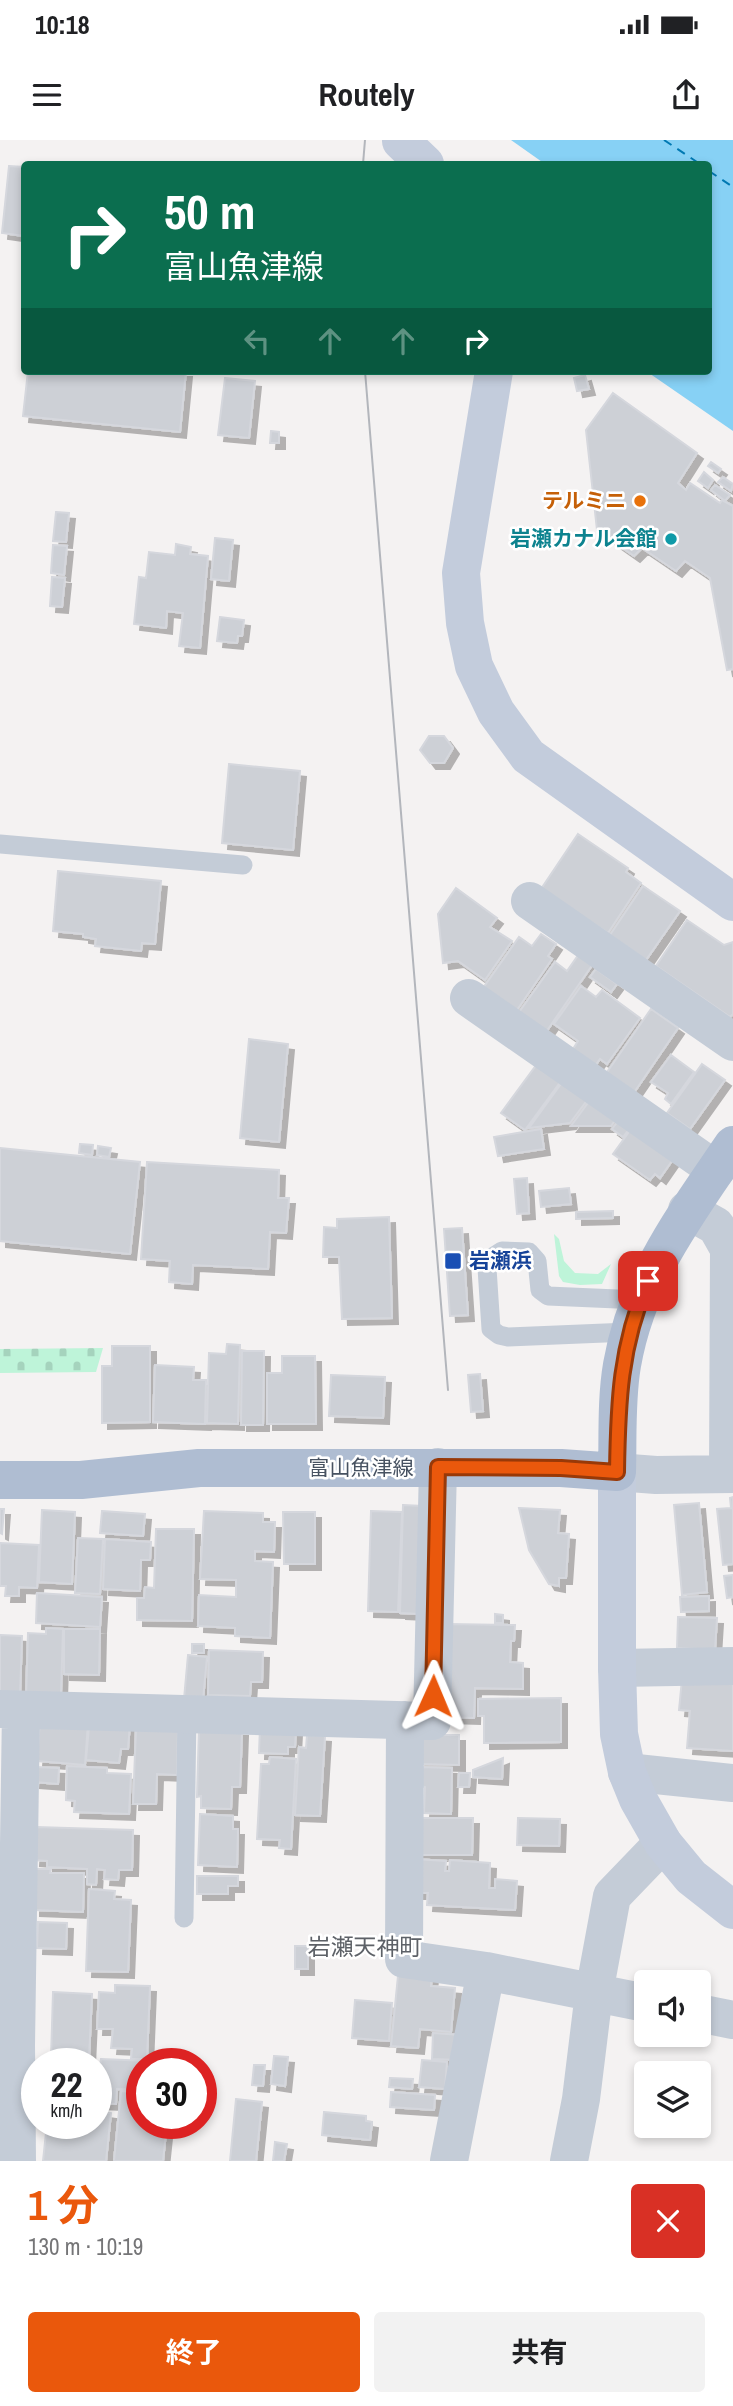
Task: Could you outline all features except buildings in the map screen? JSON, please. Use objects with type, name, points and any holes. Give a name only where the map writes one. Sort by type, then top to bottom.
[{"type":"main road","points":[[617,1472],[622,1366],[635,1316],[657,1261],[687,1210],[725,1157]]},
{"type":"main road","name":"富山魚津線","points":[[0,1480],[81,1480],[199,1468],[561,1468],[617,1472]]},
{"type":"street","points":[[401,141],[422,161]]},
{"type":"street","points":[[493,375],[461,573],[465,623],[474,666],[496,712],[528,756],[733,902]]},
{"type":"street","points":[[530,901],[733,1042]]},
{"type":"street","points":[[469,998],[725,1157]]},
{"type":"street","points":[[687,1210],[716,1226],[729,1250],[731,1474],[656,1475],[617,1472],[619,1734],[638,1799],[663,1843],[691,1877],[733,1910]]},
{"type":"street","points":[[17,2161],[8,2045],[10,1709],[432,1721],[438,1467]]},
{"type":"street","points":[[617,1668],[733,1666]]},
{"type":"street","points":[[405,1720],[404,1959],[486,1971],[634,2001]]},
{"type":"street","points":[[628,1772],[733,1783]]},
{"type":"street","points":[[569,2161],[581,2099],[594,1993],[612,1896],[663,1843]]},
{"type":"street","points":[[449,2161],[486,1971]]},
{"type":"street","points":[[711,2016],[733,2020]]},
{"type":"lane","points":[[0,844],[243,865]]},
{"type":"lane","points":[[502,1251],[528,1252],[537,1261],[540,1290],[548,1296],[635,1316],[508,1337],[499,1335],[491,1329],[488,1260],[502,1251]]},
{"type":"lane","points":[[184,1918],[187,1713]]},
{"type":"green space","points":[[554,1234],[559,1239],[564,1261],[575,1273],[598,1274],[611,1264],[602,1284],[580,1285],[563,1282],[559,1276]]},
{"type":"green space","points":[[103,1348],[96,1372],[0,1373],[0,1349]]},
{"type":"water","points":[[511,140],[733,140],[733,431],[652,375],[712,375],[712,161],[541,161]]},
{"type":"ferry route","points":[[664,140],[696,161]]},
{"type":"ferry route","points":[[712,173],[733,187]]},
{"type":"tram line","points":[[363,161],[365,140]]},
{"type":"tram line","points":[[365,375],[448,1390]]},
{"type":"place","name":"テルミニ","points":[[640,501]]},
{"type":"place","name":"岩瀬カナル会館","points":[[671,539]]},
{"type":"place","name":"岩瀬浜","points":[[453,1261]]},
{"type":"district","name":"岩瀬天神町","points":[[365,1947]]},
{"type":"route","points":[[433,1696],[438,1467],[561,1468],[617,1472],[622,1366],[629,1332],[648,1281]]}]
